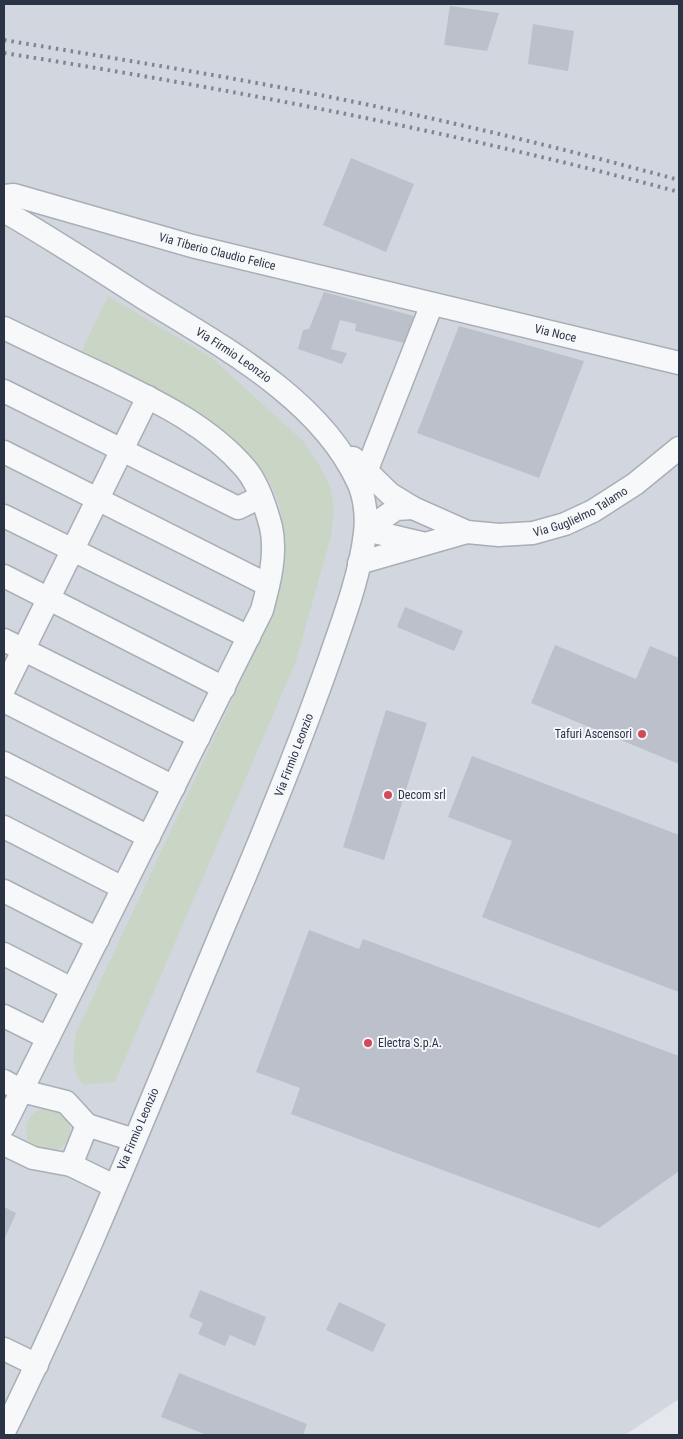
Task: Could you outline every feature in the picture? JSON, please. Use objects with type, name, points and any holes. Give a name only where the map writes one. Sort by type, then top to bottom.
[{"type":"street","name":"Via Tiberio Claudio Felice","points":[[4,196],[14,195],[192,246],[432,304]]},
{"type":"street","name":"Via Firmio Leonzio","points":[[4,211],[242,359],[288,396],[334,440],[359,484],[365,504],[366,530],[359,563],[337,638],[296,754],[134,1140],[36,1365],[4,1432]]},
{"type":"street","name":"Via Noce","points":[[432,304],[679,363]]},
{"type":"street","points":[[366,472],[432,304]]},
{"type":"street","points":[[4,328],[148,397],[191,421],[220,443],[247,469],[261,497],[271,528],[272,556],[262,610],[48,1038],[13,1086],[4,1126]]},
{"type":"street","points":[[4,391],[238,508],[261,497]]},
{"type":"street","points":[[4,689],[14,645],[48,599],[148,397]]},
{"type":"street","points":[[334,440],[390,494],[413,508],[467,532]]},
{"type":"street","name":"Via Guglielmo Talamo","points":[[467,532],[499,536],[525,534],[565,524],[593,511],[628,488],[679,448]]},
{"type":"street","points":[[4,452],[268,585]]},
{"type":"street","points":[[366,530],[396,509],[413,508]]},
{"type":"street","points":[[4,516],[249,637]]},
{"type":"street","points":[[366,530],[422,544]]},
{"type":"street","points":[[359,563],[467,532]]},
{"type":"street","points":[[4,576],[224,688]]},
{"type":"street","points":[[14,645],[199,737]]},
{"type":"street","points":[[4,701],[174,786]]},
{"type":"street","points":[[4,764],[149,837]]},
{"type":"street","points":[[4,827],[123,888]]},
{"type":"street","points":[[4,892],[98,939]]},
{"type":"street","points":[[4,954],[72,990]]},
{"type":"street","points":[[4,1016],[48,1038]]},
{"type":"street","points":[[13,1086],[66,1102],[87,1125],[134,1140]]},
{"type":"street","points":[[71,1165],[87,1125]]},
{"type":"street","points":[[4,1144],[33,1158],[71,1165],[114,1186]]},
{"type":"street","points":[[4,1349],[36,1365]]},
{"type":"shaded area","points":[[4,4],[679,4],[679,1399],[625,1435],[4,1435]]},
{"type":"green space","points":[[108,296],[212,358],[303,441],[330,486],[334,509],[331,536],[296,661],[115,1082],[83,1085],[75,1066],[76,1033],[272,615],[281,583],[284,559],[283,525],[276,495],[261,470],[242,448],[218,427],[191,409],[135,378],[81,352]]},
{"type":"green space","points":[[48,1108],[60,1112],[66,1118],[70,1130],[66,1142],[60,1148],[48,1152],[36,1148],[30,1142],[26,1130],[30,1118],[36,1112]]},
{"type":"building","points":[[450,6],[499,13],[487,51],[444,45]]},
{"type":"building","points":[[533,24],[574,31],[568,71],[528,64]]},
{"type":"building","points":[[351,158],[414,184],[386,252],[323,225]]},
{"type":"building","points":[[324,292],[414,316],[404,343],[355,331],[356,324],[340,320],[331,349],[347,353],[342,364],[298,349],[303,330],[309,329]]},
{"type":"building","points":[[459,326],[584,361],[539,478],[417,433]]},
{"type":"building","points":[[405,607],[463,631],[454,651],[397,627]]},
{"type":"building","name":"Tafuri Ascensori","points":[[555,645],[636,679],[650,646],[679,658],[679,764],[531,703]]},
{"type":"building","points":[[386,710],[427,723],[384,860],[343,847]]},
{"type":"building","points":[[472,756],[679,835],[679,992],[482,917],[512,841],[448,817]]},
{"type":"building","points":[[309,930],[359,949],[363,939],[679,1056],[679,1171],[599,1228],[291,1114],[300,1088],[256,1072]]},
{"type":"building","points":[[4,1207],[16,1213],[4,1240]]},
{"type":"building","points":[[200,1290],[266,1317],[255,1346],[230,1335],[225,1346],[198,1334],[203,1323],[189,1317]]},
{"type":"building","points":[[339,1302],[386,1324],[373,1352],[326,1330]]},
{"type":"building","points":[[179,1373],[307,1424],[303,1435],[207,1435],[161,1417]]},
{"type":"railway","points":[[4,40],[218,76],[345,100],[513,137],[679,180]]},
{"type":"railway","points":[[4,53],[174,81],[428,131],[596,170],[679,192]]},
{"type":"place","name":"Tafuri Ascensori","points":[[642,734]]},
{"type":"place","name":"Decom srl","points":[[388,795]]},
{"type":"place","name":"Electra S.p.A.","points":[[368,1043]]}]
